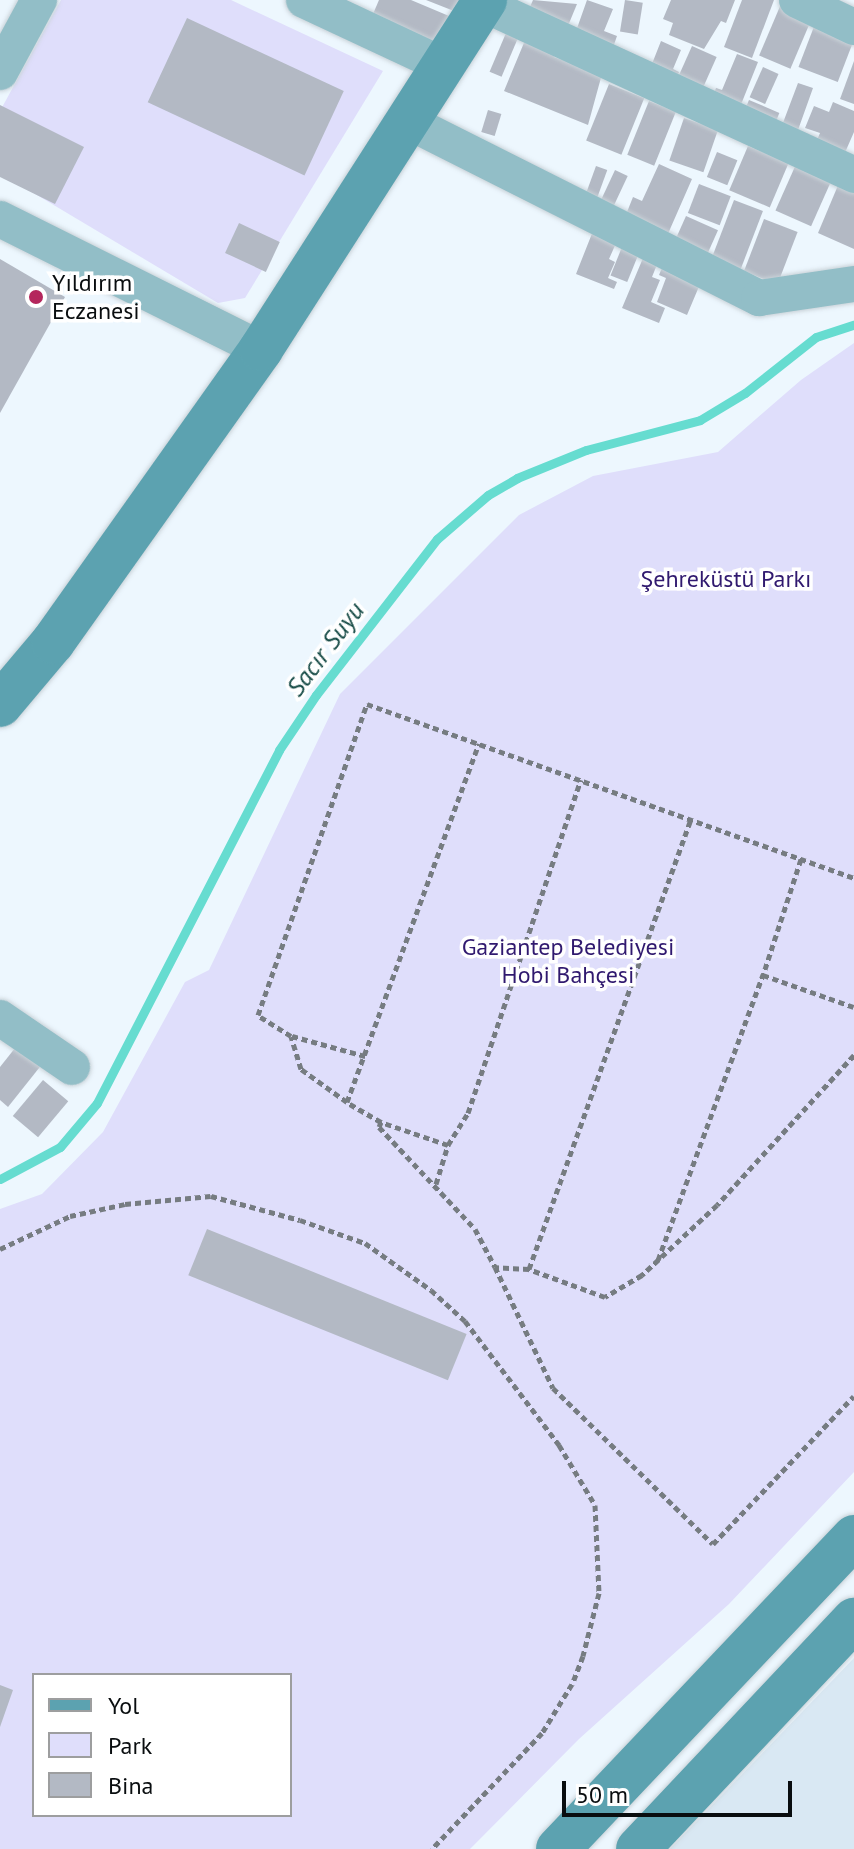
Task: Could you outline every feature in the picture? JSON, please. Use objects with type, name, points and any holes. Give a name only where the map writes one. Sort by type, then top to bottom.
[{"type":"street","points":[[0,72],[39,0]]},
{"type":"street","points":[[304,0],[443,65]]},
{"type":"street","points":[[797,0],[854,27]]},
{"type":"street","points":[[0,705],[53,642],[261,349],[484,2],[854,175]]},
{"type":"street","points":[[409,122],[759,298],[854,284]]},
{"type":"street","points":[[0,219],[261,349]]},
{"type":"street","points":[[0,1018],[72,1067]]},
{"type":"street","points":[[558,1849],[854,1537]]},
{"type":"street","points":[[638,1849],[854,1620]]},
{"type":"path","points":[[365,1056],[291,1036],[258,1015],[367,704],[854,878]]},
{"type":"path","points":[[347,1102],[479,744]]},
{"type":"path","points":[[436,1184],[448,1145],[468,1113],[581,780]]},
{"type":"path","points":[[529,1269],[691,820]]},
{"type":"path","points":[[658,1260],[763,975],[801,859]]},
{"type":"path","points":[[763,975],[854,1007]]},
{"type":"path","points":[[291,1036],[301,1069],[347,1102],[381,1122],[448,1145]]},
{"type":"path","points":[[495,1267],[529,1269],[605,1297],[658,1260],[717,1205],[854,1055]]},
{"type":"path","points":[[381,1122],[379,1127],[436,1184],[475,1229],[553,1388],[713,1544],[854,1396]]},
{"type":"path","points":[[0,1249],[70,1216],[125,1204],[211,1196],[300,1220],[365,1243],[431,1290],[465,1321],[559,1445],[595,1505],[599,1593],[583,1656],[542,1733],[432,1849]]},
{"type":"shaded area","points":[[854,1658],[854,1849],[670,1849]]},
{"type":"green space","points":[[61,0],[231,0],[383,71],[245,298],[218,303],[0,173],[0,111]]},
{"type":"green space","points":[[854,343],[854,1472],[729,1604],[579,1739],[470,1849],[0,1849],[0,1209],[42,1194],[103,1132],[185,982],[209,970],[340,694],[519,515],[593,476],[718,452],[801,380]]},
{"type":"building","points":[[379,0],[411,0],[449,16],[435,49],[370,21]]},
{"type":"building","points":[[426,0],[464,0],[459,13]]},
{"type":"building","points":[[533,0],[577,4],[565,33],[526,16]]},
{"type":"building","points":[[587,0],[613,9],[604,31],[617,36],[610,56],[575,34]]},
{"type":"building","points":[[625,0],[643,3],[638,34],[620,32]]},
{"type":"building","points":[[671,0],[735,0],[726,23],[721,21],[704,49],[669,35],[673,23],[663,19]]},
{"type":"building","points":[[742,0],[774,0],[752,58],[724,47]]},
{"type":"building","points":[[781,4],[812,17],[790,69],[759,56]]},
{"type":"building","points":[[187,18],[344,91],[304,175],[148,102]]},
{"type":"building","points":[[815,24],[854,39],[838,82],[799,67]]},
{"type":"building","points":[[506,33],[518,38],[502,77],[490,72]]},
{"type":"building","points":[[526,38],[557,50],[554,57],[602,74],[588,125],[504,91]]},
{"type":"building","points":[[661,41],[681,50],[673,69],[679,72],[674,85],[648,74]]},
{"type":"building","points":[[692,46],[717,57],[697,102],[672,91]]},
{"type":"building","points":[[737,54],[758,62],[736,117],[709,106],[716,88],[722,90]]},
{"type":"building","points":[[854,61],[854,104],[840,99]]},
{"type":"building","points":[[763,67],[779,74],[765,104],[750,97]]},
{"type":"building","points":[[798,83],[813,88],[798,130],[809,134],[804,146],[778,136]]},
{"type":"building","points":[[609,84],[644,98],[621,155],[586,141]]},
{"type":"building","points":[[749,100],[779,113],[771,132],[741,119]]},
{"type":"building","points":[[649,101],[676,112],[654,166],[627,155]]},
{"type":"building","points":[[833,102],[854,111],[854,132],[840,164],[812,152],[820,133],[805,128],[814,106],[829,112]]},
{"type":"building","points":[[0,105],[84,147],[55,204],[0,177]]},
{"type":"building","points":[[488,110],[501,114],[495,136],[481,132]]},
{"type":"building","points":[[684,118],[718,130],[703,172],[669,161]]},
{"type":"building","points":[[748,146],[789,163],[770,207],[729,190]]},
{"type":"building","points":[[717,152],[737,160],[727,185],[707,177]]},
{"type":"building","points":[[797,162],[833,178],[811,226],[775,210]]},
{"type":"building","points":[[659,164],[692,179],[667,236],[625,217],[633,197],[642,201]]},
{"type":"building","points":[[596,166],[607,170],[595,205],[583,201]]},
{"type":"building","points":[[615,170],[628,176],[610,213],[598,207]]},
{"type":"building","points":[[839,183],[854,189],[854,249],[818,233]]},
{"type":"building","points":[[699,184],[731,196],[720,225],[688,213]]},
{"type":"building","points":[[734,200],[763,211],[740,270],[711,259]]},
{"type":"building","points":[[686,216],[718,230],[708,253],[676,239]]},
{"type":"building","points":[[764,219],[798,232],[778,284],[744,271]]},
{"type":"building","points":[[239,223],[280,242],[266,272],[225,253]]},
{"type":"building","points":[[593,231],[617,241],[609,259],[615,262],[608,278],[617,282],[614,289],[576,274]]},
{"type":"building","points":[[624,242],[641,249],[627,282],[611,275]]},
{"type":"building","points":[[646,251],[660,257],[652,277],[660,280],[651,302],[665,308],[659,323],[622,308]]},
{"type":"building","points":[[667,256],[703,277],[687,315],[657,302],[666,278],[659,275]]},
{"type":"building","points":[[0,259],[65,297],[0,413]]},
{"type":"building","points":[[23,1038],[47,1058],[8,1107],[0,1100],[0,1067]]},
{"type":"building","points":[[43,1080],[68,1101],[38,1137],[13,1116]]},
{"type":"building","points":[[207,1229],[467,1334],[448,1380],[188,1275]]},
{"type":"building","points":[[0,1685],[13,1690],[0,1727]]},
{"type":"waterway","name":"Sacır Suyu","points":[[0,1179],[60,1147],[97,1103],[279,750],[316,695],[437,539],[488,495],[517,478],[586,450],[700,420],[745,393],[816,337],[854,325]]},
{"type":"place","name":"Yıldırım Eczanesi","points":[[36,297]]},
{"type":"park label","name":"Şehreküstü Parkı","points":[[726,579]]},
{"type":"park label","name":"Gaziantep Belediyesi Hobi Bahçesi","points":[[568,961]]}]
